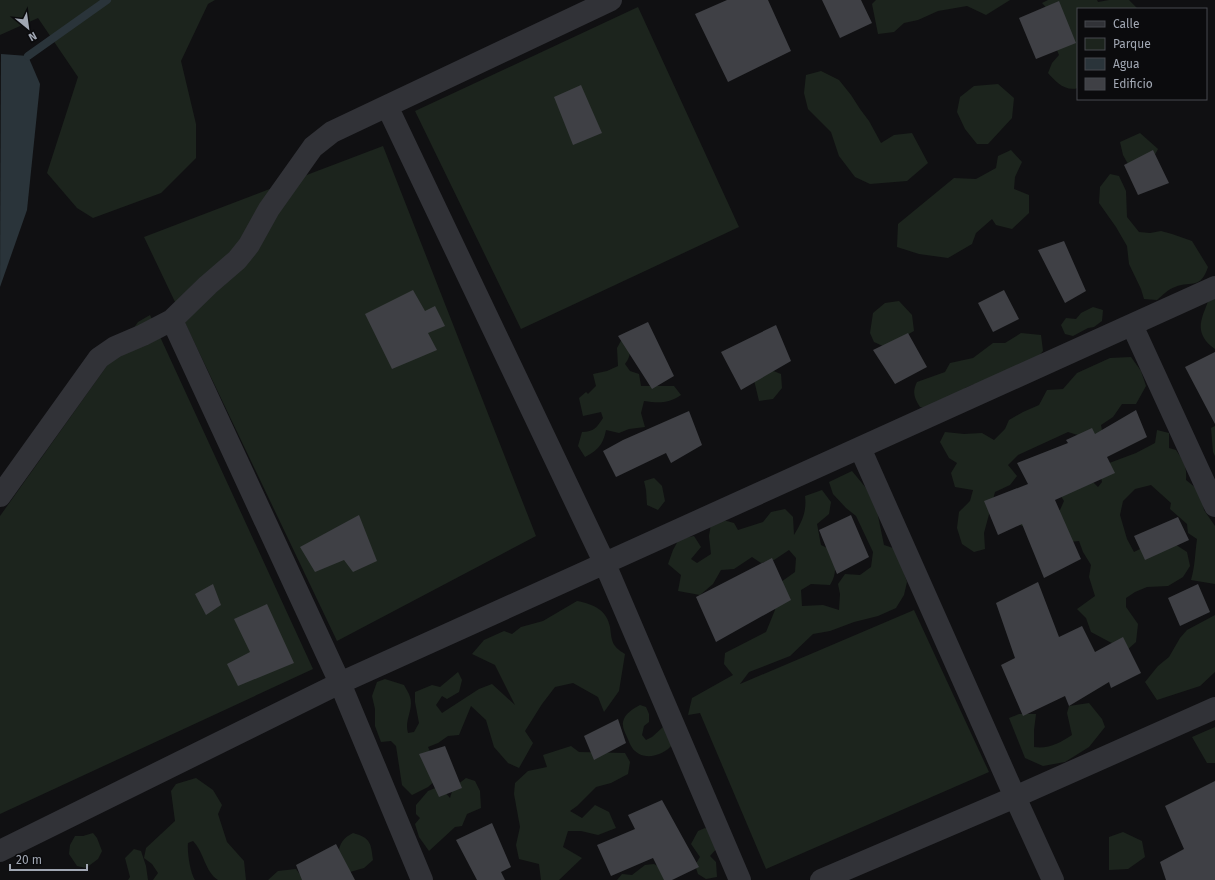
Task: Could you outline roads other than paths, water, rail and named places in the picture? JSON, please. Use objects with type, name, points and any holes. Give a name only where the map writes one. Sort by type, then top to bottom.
[{"type":"street","points":[[0,496],[99,358],[115,347],[172,320],[208,285],[237,260],[249,245],[269,209],[314,147],[332,132],[611,0]]},
{"type":"street","points":[[387,106],[605,564],[740,880]]},
{"type":"street","points":[[0,851],[340,683],[1215,287]]},
{"type":"street","points":[[172,320],[340,683],[422,880]]},
{"type":"street","points":[[1132,325],[1215,506]]},
{"type":"street","points":[[860,448],[1053,880]]},
{"type":"street","points":[[821,880],[1015,797],[1215,708]]},
{"type":"water","points":[[1,54],[28,56],[40,84],[27,210],[0,287]]},
{"type":"waterway","points":[[28,56],[107,0]]}]
